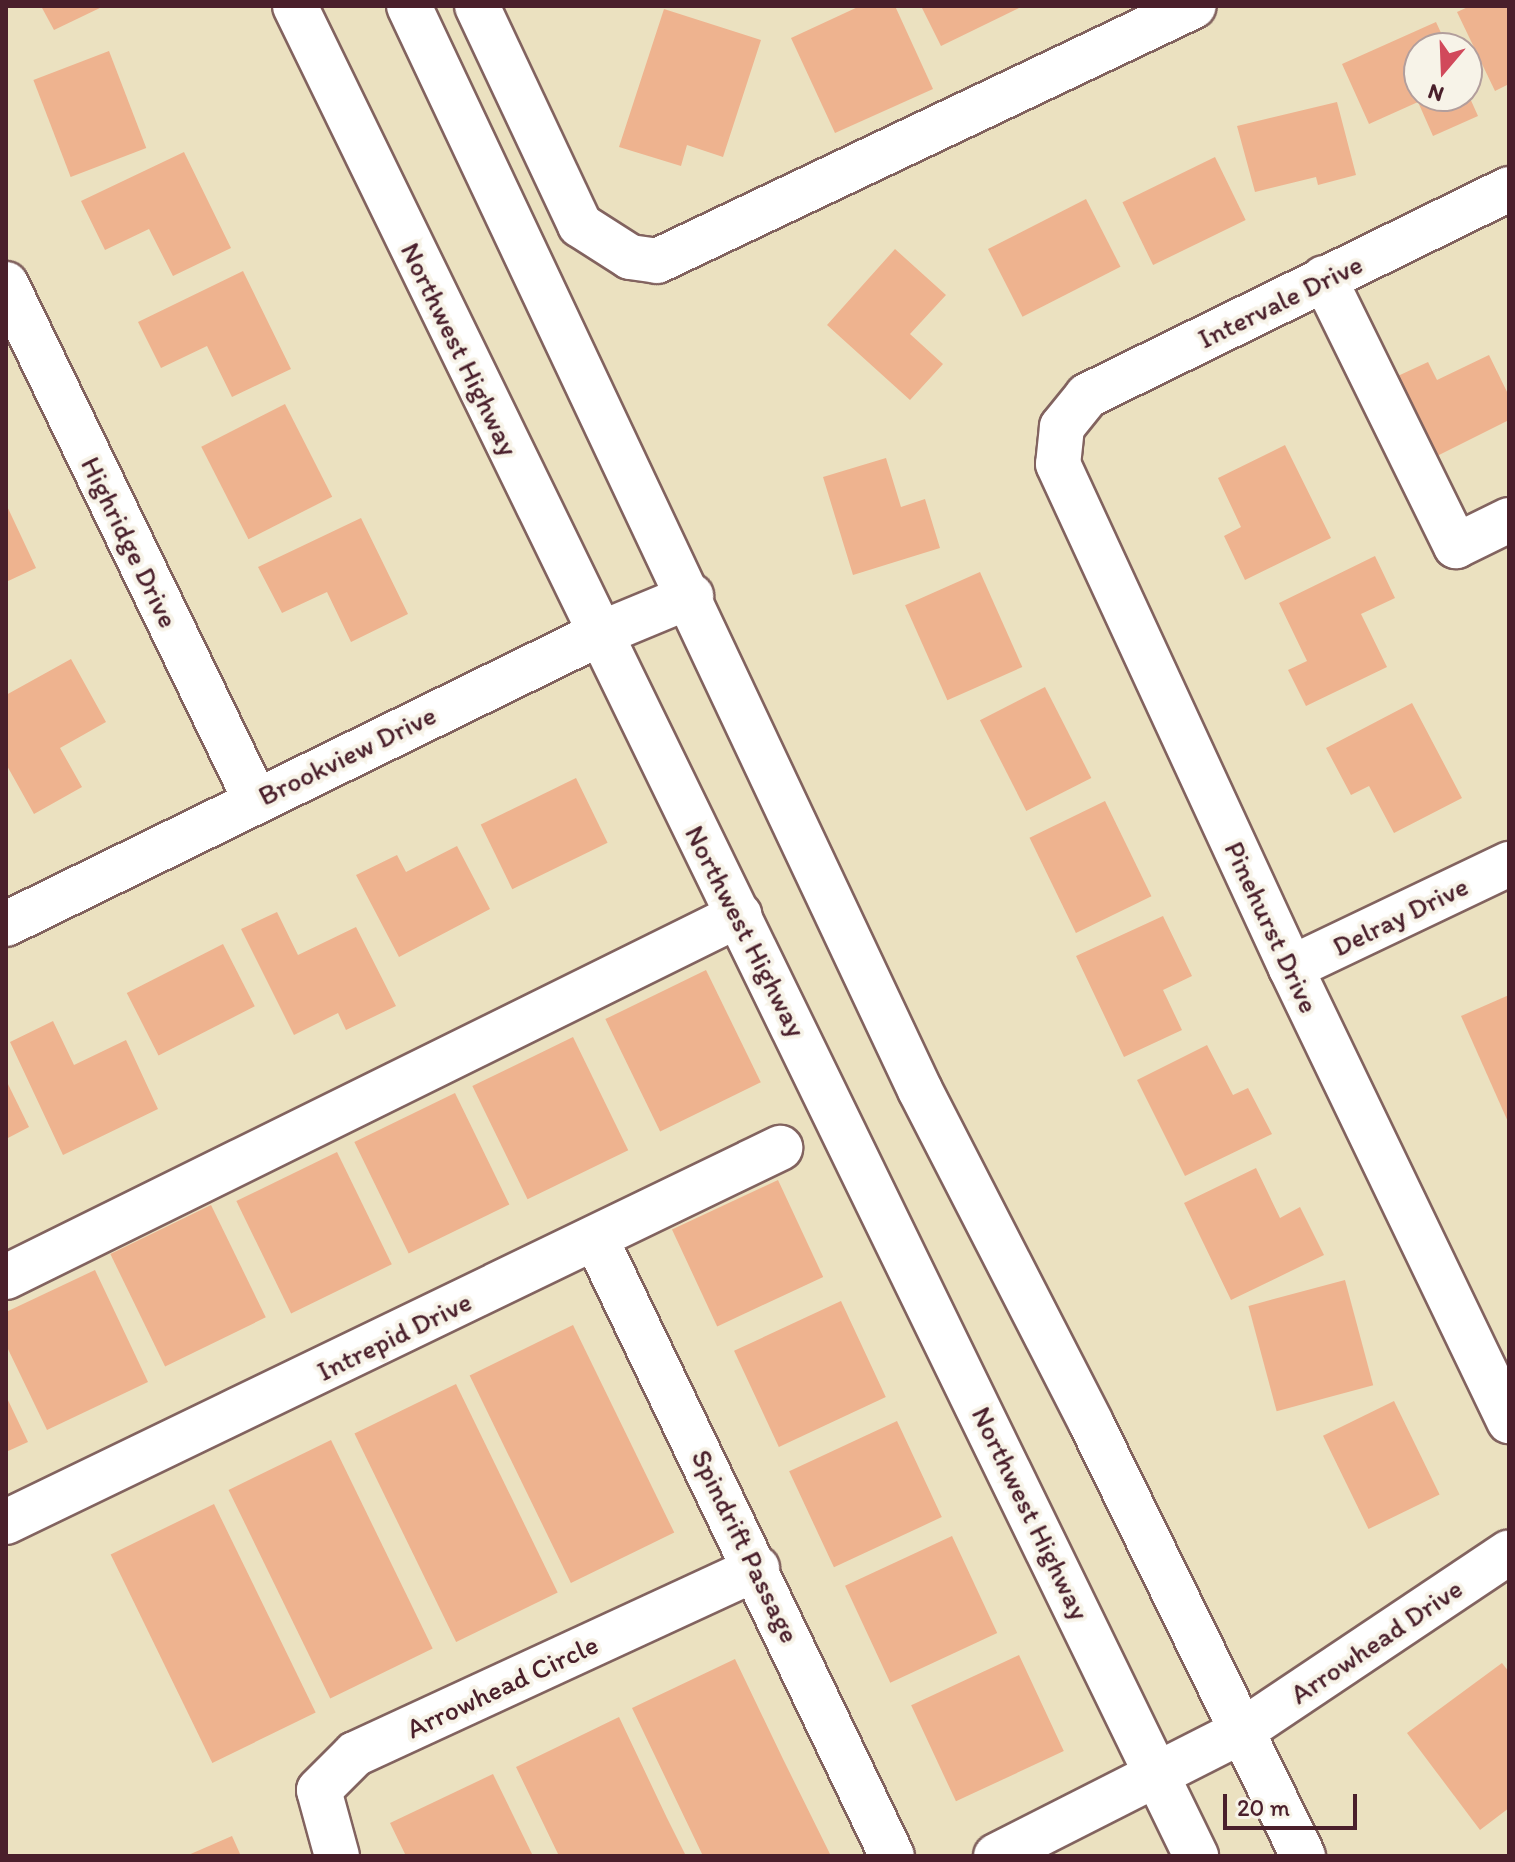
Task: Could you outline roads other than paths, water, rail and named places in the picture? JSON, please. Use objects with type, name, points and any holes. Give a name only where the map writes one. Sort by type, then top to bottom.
[{"type":"street","name":"Northwest Highway","points":[[295,6],[597,635],[739,915],[1196,1856]]},
{"type":"street","points":[[409,6],[691,596],[920,1090],[1303,1856]]},
{"type":"street","points":[[477,6],[580,225],[630,257],[657,261],[1194,6]]},
{"type":"street","name":"Intervale Drive","points":[[1062,427],[1087,396],[1509,189]]},
{"type":"street","points":[[1324,278],[1456,546],[1509,520]]},
{"type":"street","name":"Highridge Drive","points":[[6,284],[255,799]]},
{"type":"street","name":"Pinehurst Drive","points":[[1062,427],[1058,464],[1291,968],[1509,1421]]},
{"type":"street","name":"Brookview Drive","points":[[6,924],[255,799],[597,635],[691,596]]},
{"type":"street","name":"Delray Drive","points":[[1291,968],[1509,864]]},
{"type":"street","points":[[6,1277],[739,915]]},
{"type":"street","name":"Intrepid Drive","points":[[6,1522],[780,1148]]},
{"type":"street","name":"Spindrift Passage","points":[[596,1239],[757,1568],[892,1856]]},
{"type":"street","name":"Arrowhead Drive","points":[[1242,1731],[1509,1552]]},
{"type":"street","name":"Arrowhead Circle","points":[[337,1856],[319,1790],[355,1754],[757,1568]]},
{"type":"street","points":[[996,1856],[1242,1731]]}]
